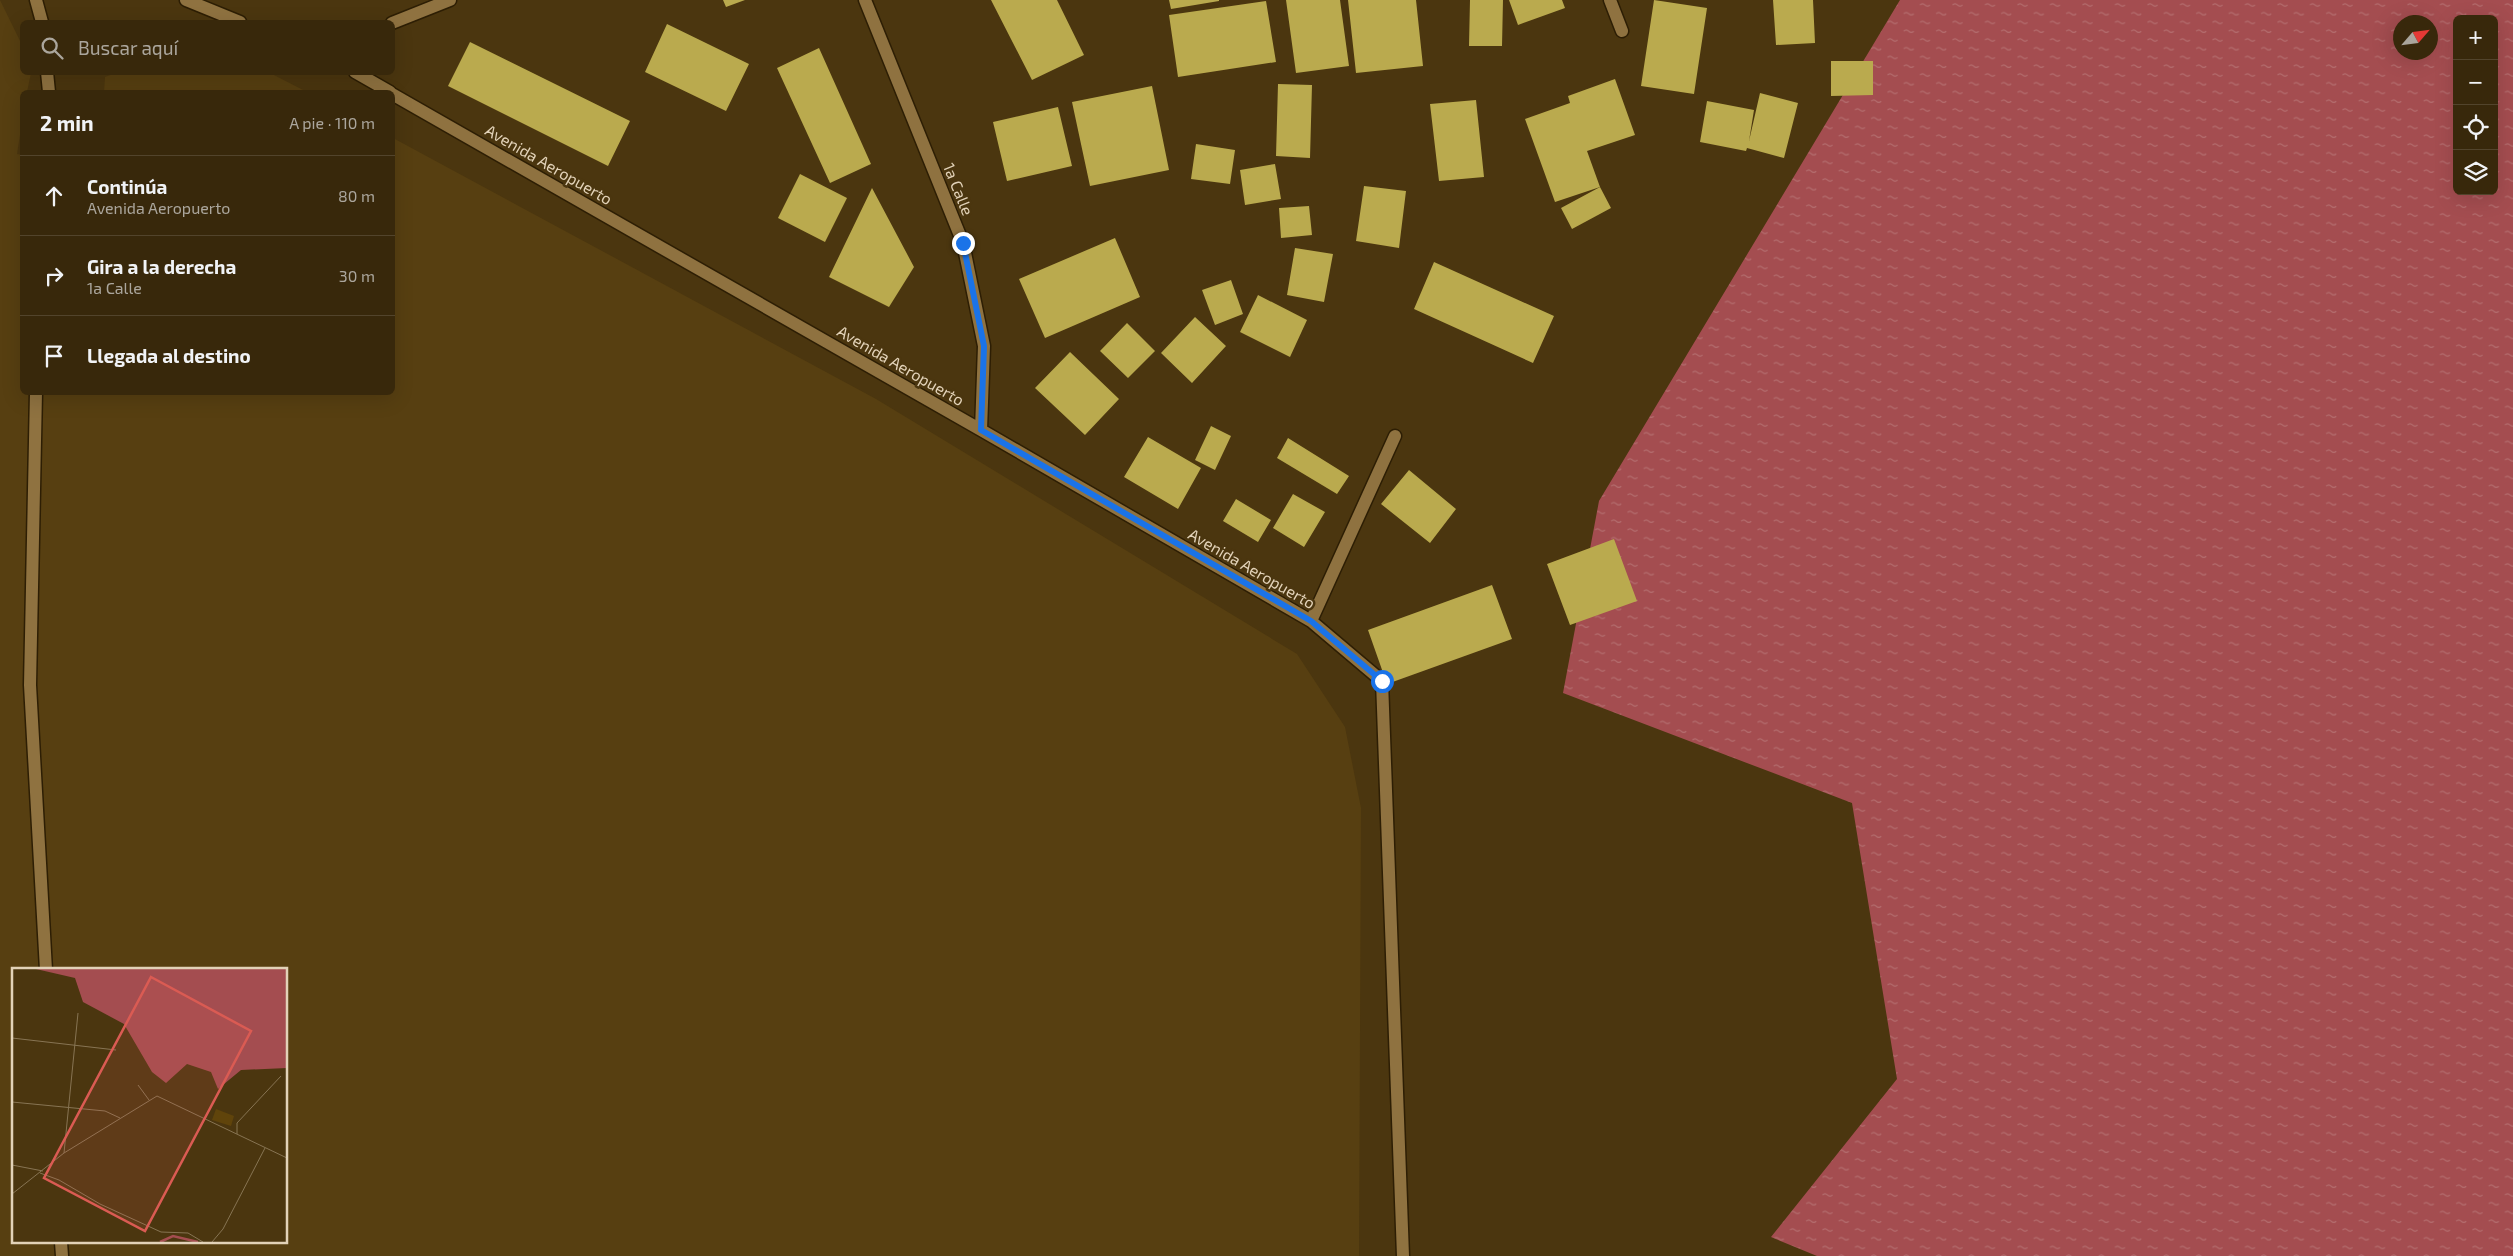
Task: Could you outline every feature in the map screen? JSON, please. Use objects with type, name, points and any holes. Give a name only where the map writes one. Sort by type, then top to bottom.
[{"type":"street","points":[[36,0],[41,20]]},
{"type":"street","points":[[186,0],[235,20]]},
{"type":"street","points":[[395,22],[450,0]]},
{"type":"street","name":"1a Calle","points":[[866,0],[963,243],[984,346],[981,430]]},
{"type":"street","points":[[1610,0],[1622,31]]},
{"type":"street","points":[[47,75],[49,90]]},
{"type":"street","name":"Avenida Aeropuerto","points":[[360,75],[386,90]]},
{"type":"street","name":"Avenida Aeropuerto","points":[[395,95],[1311,621],[1382,681],[1403,1256]]},
{"type":"street","points":[[36,395],[30,685],[46,968]]},
{"type":"street","points":[[1311,621],[1395,436]]},
{"type":"shaded area","points":[[0,0],[20,41],[20,75],[31,75],[27,90],[20,90],[20,135],[17,154],[20,155],[20,395],[395,395],[395,139],[876,399],[1297,654],[1345,727],[1361,808],[1359,1256],[0,1256]]},
{"type":"shaded area","points":[[110,75],[274,75],[303,90],[104,90],[105,77]]},
{"type":"water","points":[[1900,0],[2513,0],[2513,1256],[1817,1256],[1771,1237],[1897,1079],[1852,803],[1563,693],[1599,501]]},
{"type":"building","points":[[723,0],[745,0],[726,7]]},
{"type":"building","points":[[991,0],[1057,0],[1084,55],[1032,80]]},
{"type":"building","points":[[1169,0],[1219,0],[1219,1],[1171,9]]},
{"type":"building","points":[[1286,0],[1340,0],[1349,66],[1296,73]]},
{"type":"building","points":[[1348,0],[1416,0],[1423,66],[1356,73]]},
{"type":"building","points":[[1470,0],[1503,0],[1502,46],[1469,46]]},
{"type":"building","points":[[1509,0],[1562,0],[1565,8],[1518,25]]},
{"type":"building","points":[[1654,0],[1707,8],[1694,94],[1641,86]]},
{"type":"building","points":[[1773,0],[1813,0],[1815,43],[1776,45]]},
{"type":"building","points":[[1266,1],[1276,62],[1178,77],[1169,15]]},
{"type":"building","points":[[667,24],[749,64],[726,111],[645,72]]},
{"type":"building","points":[[470,42],[630,121],[608,166],[448,86]]},
{"type":"building","points":[[819,48],[871,164],[830,183],[777,68]]},
{"type":"building","points":[[1831,61],[1873,61],[1873,95],[1831,96]]},
{"type":"building","points":[[1615,79],[1635,135],[1587,151],[1600,187],[1555,202],[1525,119],[1570,103],[1568,96]]},
{"type":"building","points":[[1278,84],[1312,85],[1310,158],[1276,156]]},
{"type":"building","points":[[1152,86],[1169,170],[1090,186],[1072,102]]},
{"type":"building","points":[[1760,93],[1798,103],[1784,158],[1747,148],[1746,151],[1700,142],[1707,101],[1754,110],[1749,141]]},
{"type":"building","points":[[1476,100],[1484,177],[1439,181],[1430,104]]},
{"type":"building","points":[[1058,107],[1072,166],[1007,181],[993,122]]},
{"type":"building","points":[[1196,144],[1235,150],[1230,184],[1191,179]]},
{"type":"building","points":[[1275,164],[1281,199],[1245,205],[1240,170]]},
{"type":"building","points":[[800,174],[847,198],[825,242],[778,218]]},
{"type":"building","points":[[1364,186],[1406,191],[1399,248],[1356,241]]},
{"type":"building","points":[[1600,187],[1611,208],[1572,229],[1561,208]]},
{"type":"building","points":[[872,188],[914,267],[889,307],[829,277]]},
{"type":"building","points":[[1309,206],[1312,235],[1281,238],[1279,208]]},
{"type":"building","points":[[1115,238],[1140,297],[1045,338],[1019,279]]},
{"type":"building","points":[[1295,248],[1333,254],[1324,302],[1287,295]]},
{"type":"building","points":[[1434,262],[1554,316],[1533,363],[1414,309]]},
{"type":"building","points":[[1231,280],[1243,314],[1215,325],[1202,290]]},
{"type":"building","points":[[1258,295],[1307,320],[1290,357],[1240,332]]},
{"type":"building","points":[[1195,317],[1226,346],[1192,383],[1161,353]]},
{"type":"building","points":[[1127,323],[1155,351],[1128,378],[1100,351]]},
{"type":"building","points":[[1070,352],[1119,399],[1085,435],[1035,388]]},
{"type":"building","points":[[1211,426],[1231,436],[1215,470],[1195,460]]},
{"type":"building","points":[[1148,437],[1201,468],[1178,509],[1124,477]]},
{"type":"building","points":[[1288,438],[1349,476],[1337,494],[1277,458]]},
{"type":"building","points":[[1409,470],[1456,509],[1430,543],[1381,504]]},
{"type":"building","points":[[1293,494],[1325,512],[1304,547],[1273,528]]},
{"type":"building","points":[[1236,499],[1271,520],[1258,542],[1223,521]]},
{"type":"building","points":[[1614,539],[1637,601],[1570,625],[1547,564]]},
{"type":"building","points":[[1492,585],[1512,639],[1387,684],[1368,630]]},
{"type":"route","points":[[963,243],[984,346],[981,430],[1311,621],[1382,681]]}]
